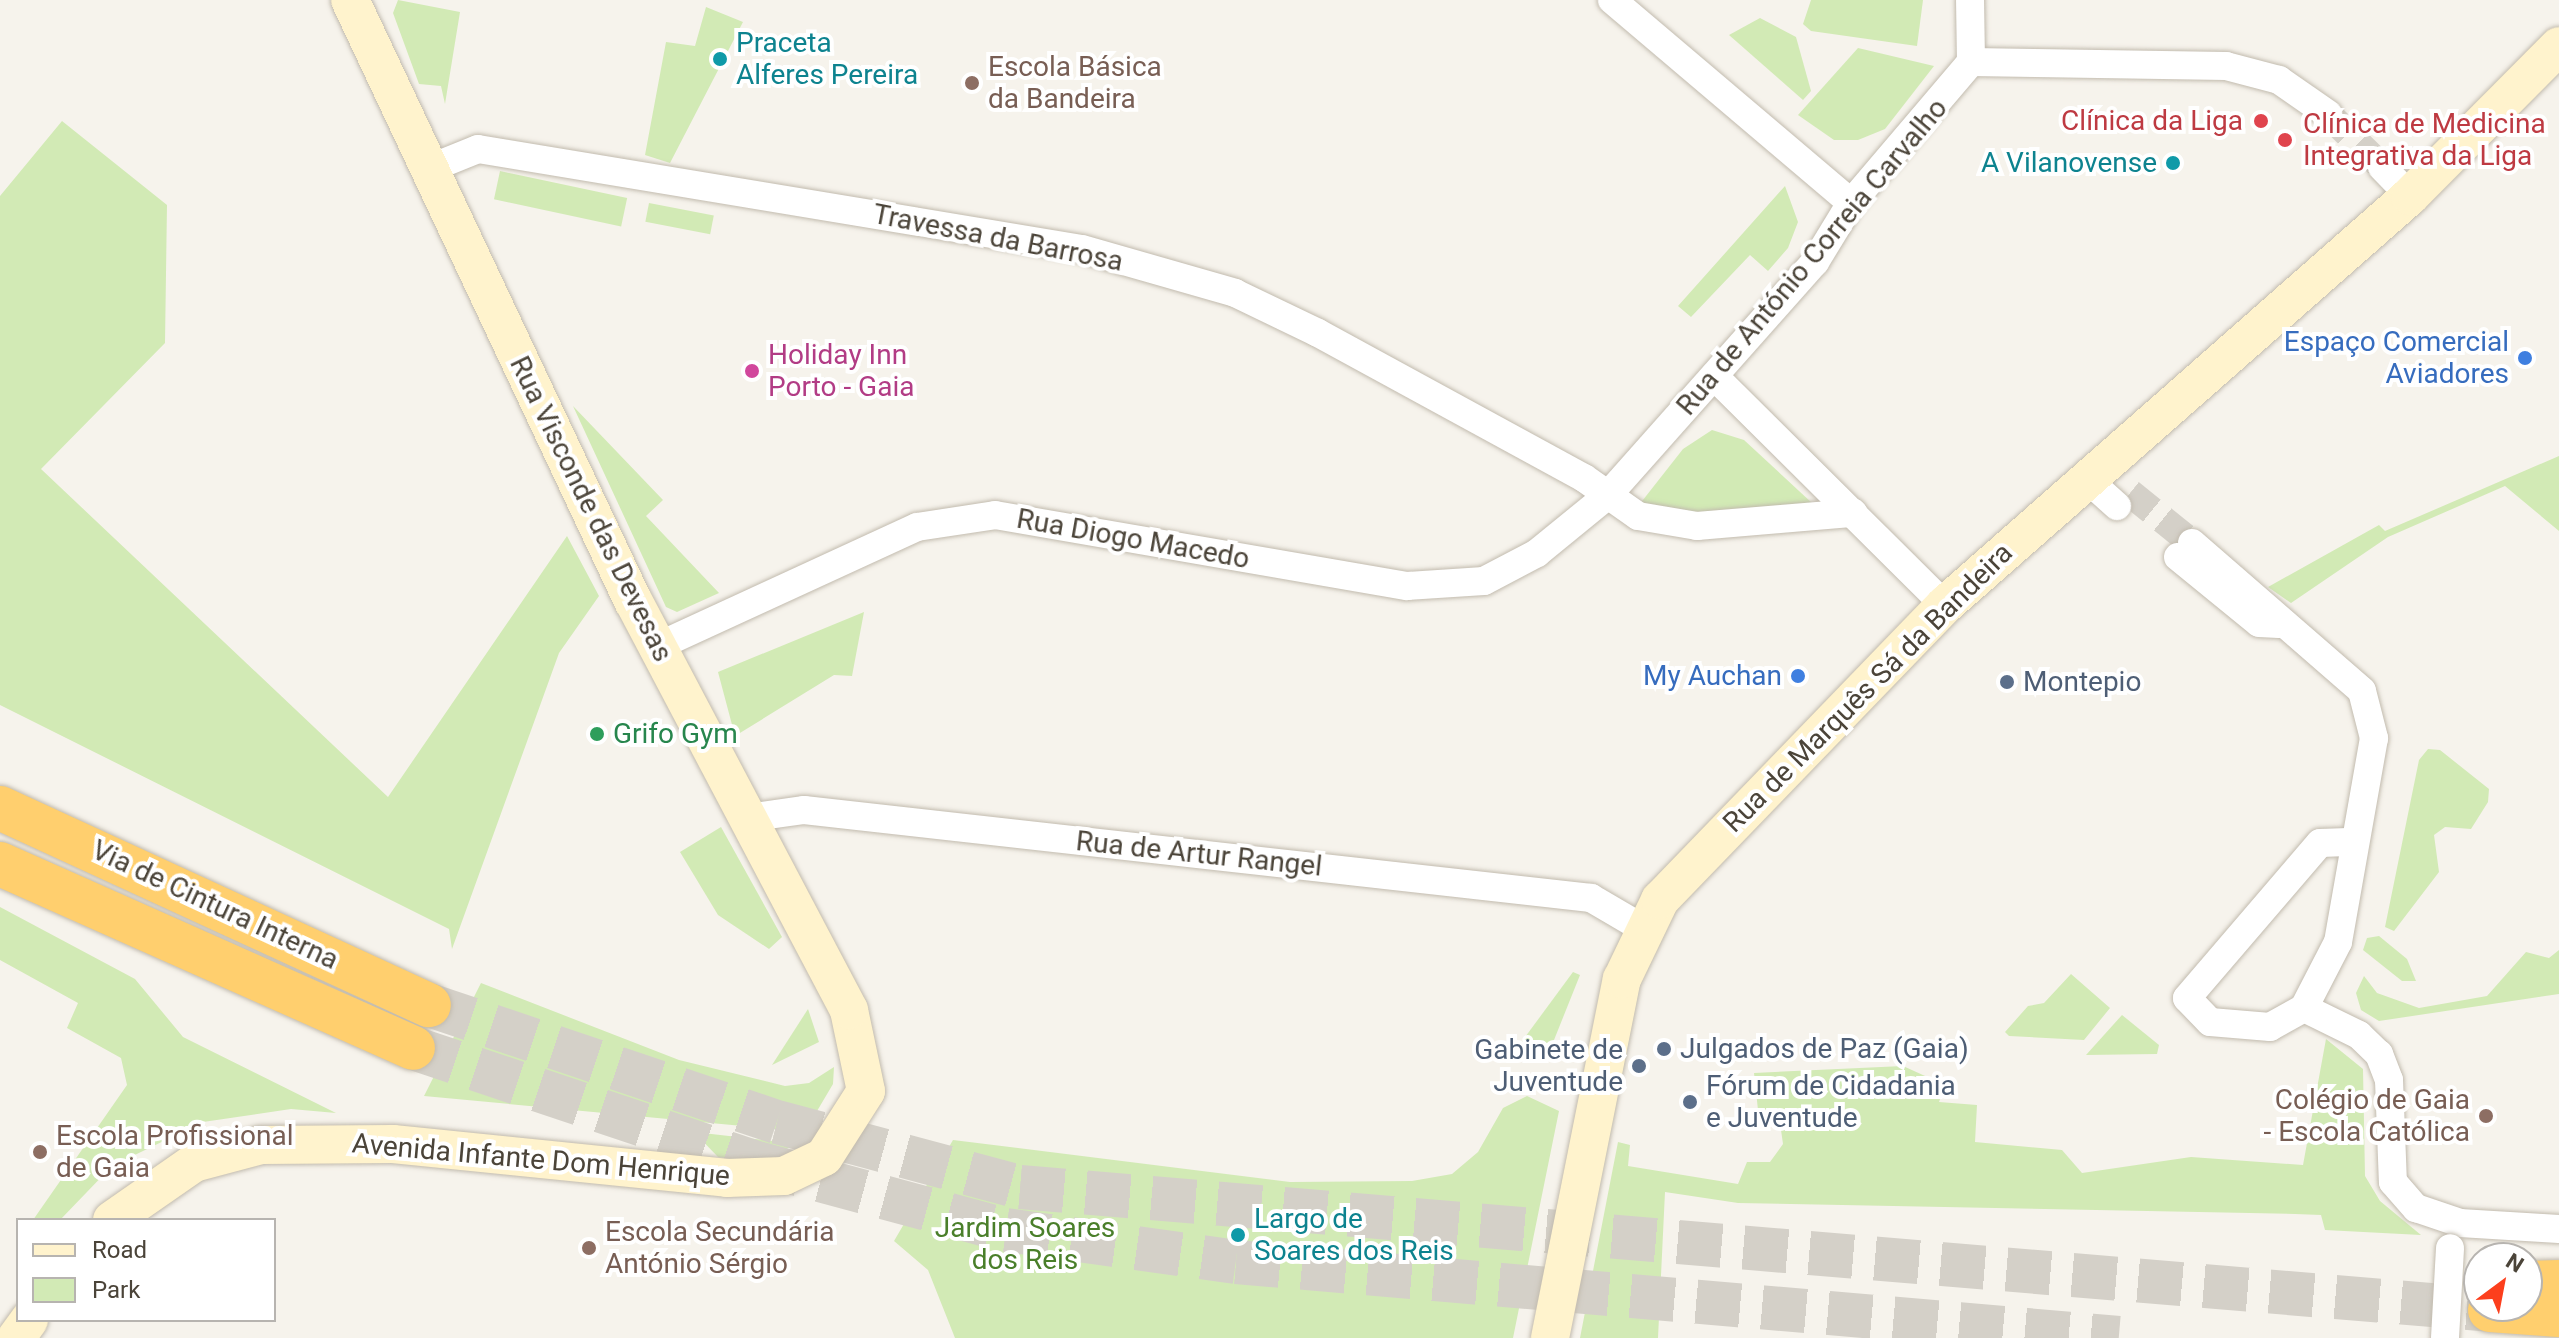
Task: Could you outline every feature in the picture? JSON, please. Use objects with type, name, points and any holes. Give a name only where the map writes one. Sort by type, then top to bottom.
[{"type":"highway","points":[[0,781],[106,832],[191,891]]},
{"type":"highway","name":"Via de Cintura Interna","points":[[0,808],[191,891],[429,1005]]},
{"type":"highway","name":"Via de Cintura Interna","points":[[0,864],[413,1048]]},
{"type":"main road","name":"Rua Visconde das Devesas","points":[[350,0],[426,170],[656,647],[849,1010]]},
{"type":"main road","name":"Rua de Marquês Sá da Bandeira","points":[[1550,1338],[1622,979],[1644,929],[1686,870],[1945,605],[2410,196],[2559,46]]},
{"type":"main road","name":"Avenida Infante Dom Henrique","points":[[115,1218],[194,1163],[261,1145],[377,1143],[727,1178],[784,1176],[824,1157],[866,1091],[849,1010]]},
{"type":"street","points":[[1612,0],[1851,203]]},
{"type":"street","points":[[1970,0],[1971,62],[2226,66],[2279,80],[2328,114]]},
{"type":"street","name":"Rua de António Correia Carvalho","points":[[1608,495],[1815,262],[1851,203],[1971,62]]},
{"type":"street","name":"Travessa da Barrosa","points":[[426,170],[478,149],[1082,249],[1235,293],[1608,495],[1638,516],[1697,526],[1853,513]]},
{"type":"street","points":[[2382,167],[2410,196]]},
{"type":"street","points":[[1714,376],[1945,605]]},
{"type":"street","points":[[2094,474],[2124,499]]},
{"type":"street","name":"Rua Diogo Macedo","points":[[656,647],[917,527],[995,515],[1407,586],[1484,581],[1537,553],[1608,495]]},
{"type":"street","points":[[2185,550],[2220,579],[2259,623],[2279,624],[2362,691],[2374,738],[2338,942],[2304,1008],[2270,1027],[2210,1022],[2187,998],[2320,843],[2355,842]]},
{"type":"street","name":"Rua de Artur Rangel","points":[[747,818],[804,810],[1591,898],[1644,929]]},
{"type":"street","points":[[2304,1008],[2359,1035],[2379,1054],[2389,1080],[2393,1182],[2416,1208],[2455,1236],[2559,1229]]},
{"type":"street","points":[[2445,1338],[2455,1236]]},
{"type":"green space","points":[[398,0],[460,12],[445,104],[441,86],[419,84],[393,13]]},
{"type":"green space","points":[[1811,0],[1923,0],[1917,46],[1811,31],[1803,24]]},
{"type":"green space","points":[[706,7],[743,22],[670,163],[645,155],[666,42],[695,46]]},
{"type":"green space","points":[[1760,18],[1796,37],[1811,91],[1803,100],[1729,35]]},
{"type":"green space","points":[[1858,48],[1934,66],[1885,129],[1858,140],[1834,140],[1798,115]]},
{"type":"green space","points":[[62,121],[167,205],[165,343],[41,469],[388,797],[567,536],[599,596],[559,653],[452,949],[449,929],[0,705],[0,196]]},
{"type":"green space","points":[[500,171],[627,198],[621,226],[494,199]]},
{"type":"green space","points":[[1785,186],[1798,222],[1788,248],[1768,271],[1750,255],[1691,317],[1678,306]]},
{"type":"green space","points":[[649,203],[714,216],[710,234],[645,222]]},
{"type":"green space","points":[[573,406],[663,500],[646,516],[719,593],[677,612],[666,607]]},
{"type":"green space","points":[[1712,430],[1744,440],[1812,503],[1703,514],[1639,505],[1683,449]]},
{"type":"green space","points":[[2559,456],[2559,531],[2505,486],[2388,537],[2291,603],[2268,587],[2379,525],[2385,531]]},
{"type":"green space","points":[[864,612],[852,676],[834,675],[735,736],[718,672]]},
{"type":"green space","points":[[2428,749],[2440,750],[2489,789],[2488,802],[2471,829],[2445,827],[2434,835],[2439,872],[2394,931],[2385,927],[2419,760]]},
{"type":"green space","points":[[721,827],[782,937],[769,949],[718,915],[680,852]]},
{"type":"green space","points":[[0,907],[135,979],[183,1037],[336,1113],[291,1109],[203,1122],[112,1166],[62,1218],[34,1218],[127,1085],[121,1058],[67,1028],[78,1003],[0,960]]},
{"type":"green space","points":[[2379,936],[2407,959],[2416,981],[2402,981],[2363,950],[2367,938]]},
{"type":"green space","points":[[2559,950],[2559,994],[2379,1021],[2361,1010],[2356,993],[2364,976],[2377,993],[2419,1008],[2487,996],[2526,952],[2549,958]]},
{"type":"green space","points":[[1573,972],[1580,975],[1546,1060],[1520,1044]]},
{"type":"green space","points":[[2071,974],[2110,1008],[2084,1040],[2009,1036],[2005,1032],[2028,1006],[2044,1003]]},
{"type":"green space","points":[[481,983],[679,1060],[785,1086],[809,1083],[834,1067],[833,1084],[807,1128],[795,1131],[424,1096]]},
{"type":"green space","points":[[808,1009],[819,1042],[772,1065]]},
{"type":"green space","points":[[2122,1015],[2159,1045],[2157,1054],[2086,1055]]},
{"type":"green space","points":[[2326,1039],[2363,1069],[2365,1176],[2380,1201],[2421,1235],[2325,1230],[2321,1215],[1738,1203],[1665,1192],[1658,1338],[1580,1338],[1618,1142],[1630,1145],[1628,1166],[1738,1184],[1747,1162],[1770,1162],[1783,1144],[1780,1123],[1758,1110],[1754,1073],[1903,1066],[1945,1085],[1939,1102],[1977,1105],[1975,1142],[2062,1150],[2082,1173],[2191,1157],[2303,1165]]},
{"type":"green space","name":"Jardim Soares dos Reis","points":[[1527,1096],[1559,1111],[1513,1338],[955,1338],[928,1270],[894,1241],[953,1140],[1290,1182],[1412,1181],[1452,1174],[1478,1152],[1503,1108]]},
{"type":"green space","points":[[694,1132],[799,1144],[762,1158],[735,1159],[718,1157]]},
{"type":"tunnel","points":[[2328,114],[2382,167]]},
{"type":"tunnel","points":[[2130,493],[2192,543]]},
{"type":"tunnel","points":[[429,1005],[777,1122],[1020,1187],[2463,1308]]},
{"type":"tunnel","points":[[413,1048],[757,1163],[1006,1230],[1236,1262],[2119,1338]]},
{"type":"place","name":"Praceta Alferes Pereira","points":[[720,59]]},
{"type":"place","name":"Escola Básica da Bandeira","points":[[972,83]]},
{"type":"place","name":"Clínica da Liga","points":[[2261,121]]},
{"type":"place","name":"Clínica de Medicina Integrativa da Liga","points":[[2285,140]]},
{"type":"place","name":"A Vilanovense","points":[[2173,163]]},
{"type":"place","name":"Espaço Comercial Aviadores","points":[[2525,358]]},
{"type":"place","name":"Holiday Inn Porto - Gaia","points":[[752,371]]},
{"type":"place","name":"My Auchan","points":[[1798,676]]},
{"type":"place","name":"Montepio","points":[[2007,682]]},
{"type":"place","name":"Grifo Gym","points":[[597,734]]},
{"type":"place","name":"Julgados de Paz (Gaia)","points":[[1664,1049]]},
{"type":"place","name":"Gabinete de Juventude","points":[[1639,1066]]},
{"type":"place","name":"Fórum de Cidadania e Juventude","points":[[1690,1102]]},
{"type":"place","name":"Colégio de Gaia - Escola Católica","points":[[2486,1116]]},
{"type":"place","name":"Escola Profissional de Gaia","points":[[40,1152]]},
{"type":"place","name":"Largo de Soares dos Reis","points":[[1238,1235]]},
{"type":"place","name":"Escola Secundária António Sérgio","points":[[589,1248]]}]
